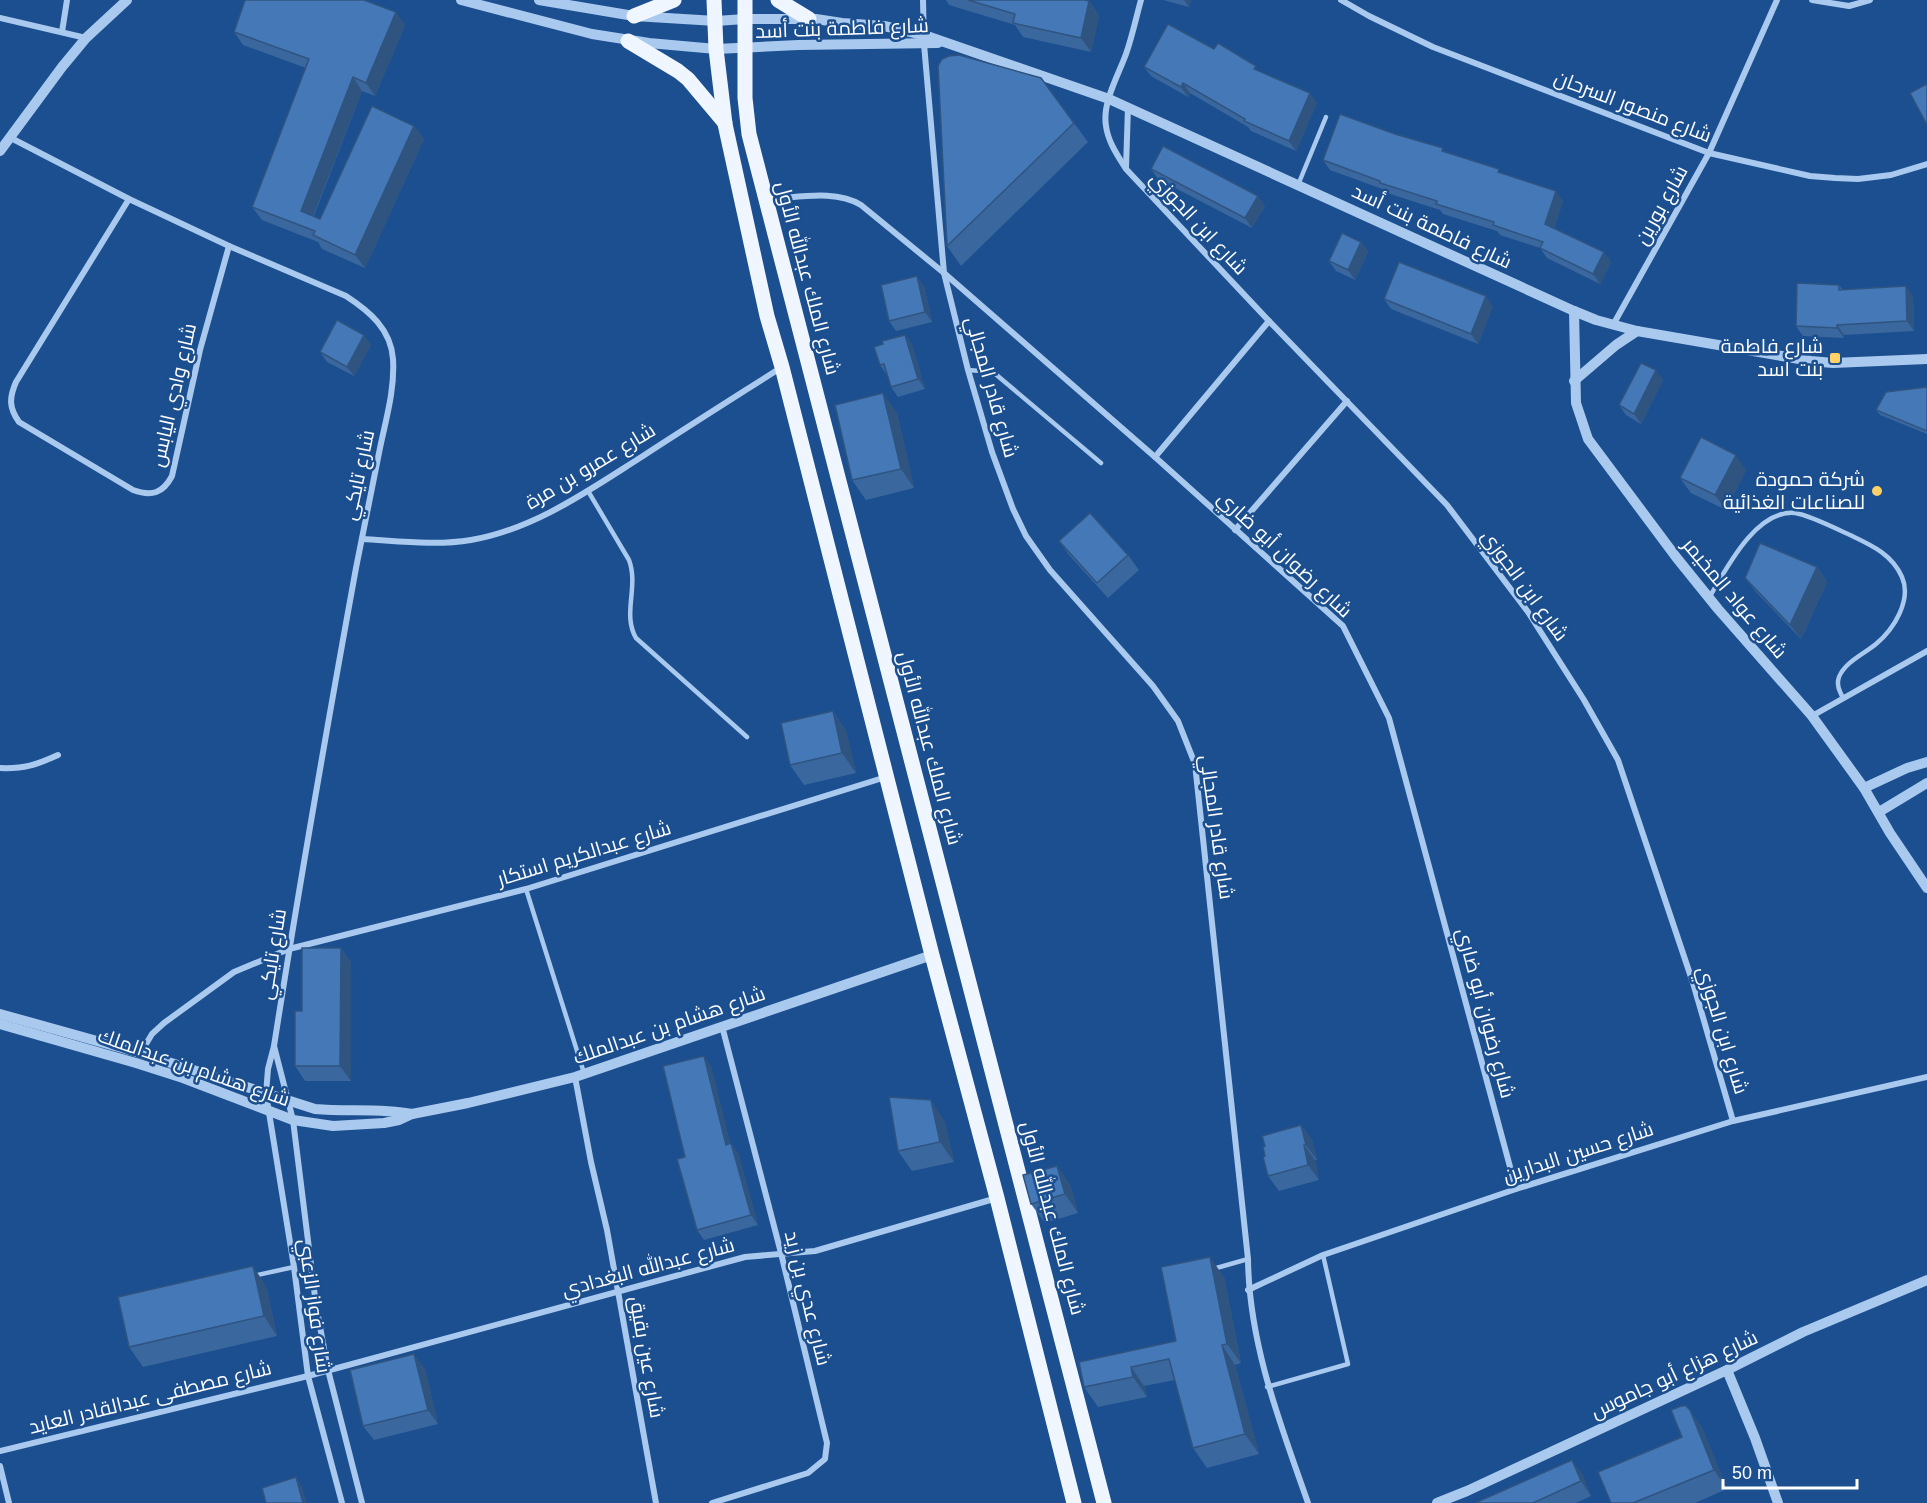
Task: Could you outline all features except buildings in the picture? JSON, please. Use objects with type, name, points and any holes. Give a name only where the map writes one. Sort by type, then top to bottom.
[{"type":"main road","points":[[634,16],[674,0]]},
{"type":"main road","points":[[714,0],[716,49],[725,124],[767,316],[782,366],[1074,1503]]},
{"type":"main road","name":"شارع الملك عبدالله الأول","points":[[745,0],[745,98],[749,134],[1104,1503]]},
{"type":"main road","points":[[778,0],[809,19]]},
{"type":"main road","points":[[628,41],[678,70],[725,124]]},
{"type":"street","points":[[62,32],[67,0]]},
{"type":"street","points":[[0,151],[86,38],[127,0]]},
{"type":"street","name":"شارع فاطمة بنت أسد","points":[[539,0],[634,16],[716,21],[809,19],[884,26],[1109,99],[1574,311],[1614,325],[1811,362],[1927,359]]},
{"type":"street","name":"شارع قادر المجالي","points":[[922,0],[944,273],[968,370],[992,452],[1026,536],[1050,570],[1153,686],[1178,721],[1195,764],[1248,1258],[1248,1290],[1267,1386],[1308,1503]]},
{"type":"street","name":"شارع ابن الجوزي","points":[[1141,0],[1109,99],[1106,126],[1110,139],[1126,169],[1447,505],[1528,612],[1584,700],[1618,760],[1693,983],[1733,1121]]},
{"type":"street","name":"شارع منصور السرحان","points":[[1341,0],[1433,47],[1709,153],[1810,176],[1835,178],[1858,179],[1891,175],[1927,164]]},
{"type":"street","name":"شارع بورين","points":[[1614,325],[1709,153],[1777,0]]},
{"type":"street","points":[[1812,0],[1849,6],[1870,0]]},
{"type":"street","name":"شارع فاطمة بنت أسد","points":[[469,1],[592,34],[628,41],[716,49],[924,40]]},
{"type":"street","points":[[0,18],[86,38]]},
{"type":"street","name":"شارع ابن الجوزي","points":[[1126,169],[1128,107]]},
{"type":"street","name":"شارع تايكي","points":[[9,137],[129,199],[229,246],[346,296],[380,324],[388,338],[393,357],[392,392],[320,765],[274,1046],[268,1069],[266,1094],[269,1111]]},
{"type":"street","name":"شارع رضوان أبو ضاري","points":[[767,200],[832,196],[854,200],[944,273],[1155,457],[1343,626],[1389,718],[1516,1189]]},
{"type":"street","name":"شارع وادي اليابس","points":[[129,199],[16,382],[11,393],[10,404],[19,422],[143,494],[153,494],[161,490],[172,476],[200,350],[229,246]]},
{"type":"street","name":"شارع عواد المخيمر","points":[[1574,311],[1576,403],[1588,439],[1709,598],[1812,716],[1864,788],[1890,833],[1927,888]]},
{"type":"street","points":[[1155,457],[1269,321]]},
{"type":"street","points":[[1574,381],[1616,345],[1637,331]]},
{"type":"street","name":"شارع عمرو بن مرة","points":[[362,539],[445,543],[472,540],[524,525],[551,513],[588,491],[782,366]]},
{"type":"street","points":[[1235,530],[1347,400]]},
{"type":"street","points":[[1812,716],[1927,651]]},
{"type":"street","points":[[0,768],[34,766],[58,755]]},
{"type":"street","points":[[1864,788],[1907,768],[1927,762]]},
{"type":"street","name":"شارع عبدالكريم استكار","points":[[138,1058],[152,1034],[164,1023],[234,972],[289,949],[526,889],[886,777]]},
{"type":"street","points":[[1879,813],[1927,783]]},
{"type":"street","name":"شارع هشام بن عبدالملك","points":[[0,1014],[138,1058],[293,1120],[333,1126],[384,1123],[412,1114],[468,1103],[580,1075],[932,955]]},
{"type":"street","name":"شارع هشام بن عبدالملك","points":[[0,1024],[138,1058],[315,1109],[398,1111],[412,1114]]},
{"type":"street","name":"شارع عدي بن زيد","points":[[712,1503],[808,1473],[825,1459],[826,1443],[781,1253],[722,1026]]},
{"type":"street","name":"شارع تايكي","points":[[274,1046],[293,1120]]},
{"type":"street","name":"شارع عين بقيق","points":[[580,1075],[656,1503]]},
{"type":"street","name":"شارع حسين البدارين","points":[[1248,1290],[1323,1256],[1516,1189],[1733,1121],[1927,1077]]},
{"type":"street","name":"شارع فواز الزعبي","points":[[269,1111],[294,1267],[308,1376],[342,1503]]},
{"type":"street","name":"شارع فواز الزعبي","points":[[293,1120],[316,1305],[328,1370],[362,1503]]},
{"type":"street","name":"شارع عبدالله البغدادي","points":[[308,1376],[745,1257],[814,1251],[997,1198]]},
{"type":"street","name":"شارع هزاع أبو جاموس","points":[[1437,1503],[1727,1370],[1803,1332],[1927,1280]]},
{"type":"street","points":[[1727,1370],[1778,1503]]},
{"type":"street","name":"شارع مصطفى عبدالقادر العايد","points":[[0,1451],[308,1376]]},
{"type":"street","points":[[0,1466],[9,1503]]},
{"type":"lane","points":[[1298,185],[1326,117]]},
{"type":"lane","points":[[968,370],[993,372],[1101,463]]},
{"type":"lane","points":[[588,491],[629,560],[633,571],[630,624],[636,638],[747,737]]},
{"type":"lane","points":[[1709,598],[1727,567],[1752,534],[1765,522],[1779,514],[1797,513],[1844,532],[1889,556],[1902,577],[1905,599],[1895,622],[1878,643],[1846,666],[1838,678],[1838,688],[1844,698]]},
{"type":"lane","points":[[526,889],[580,1075]]},
{"type":"lane","points":[[1267,1386],[1348,1364],[1323,1256]]},
{"type":"lane","points":[[1204,1271],[1248,1258]]},
{"type":"lane","points":[[247,1277],[294,1267]]},
{"type":"place","name":"شارع فاطمة بنت اسد","points":[[1835,358]]},
{"type":"place","name":"شركة حمودة للصناعات الغذائية","points":[[1877,491]]}]
